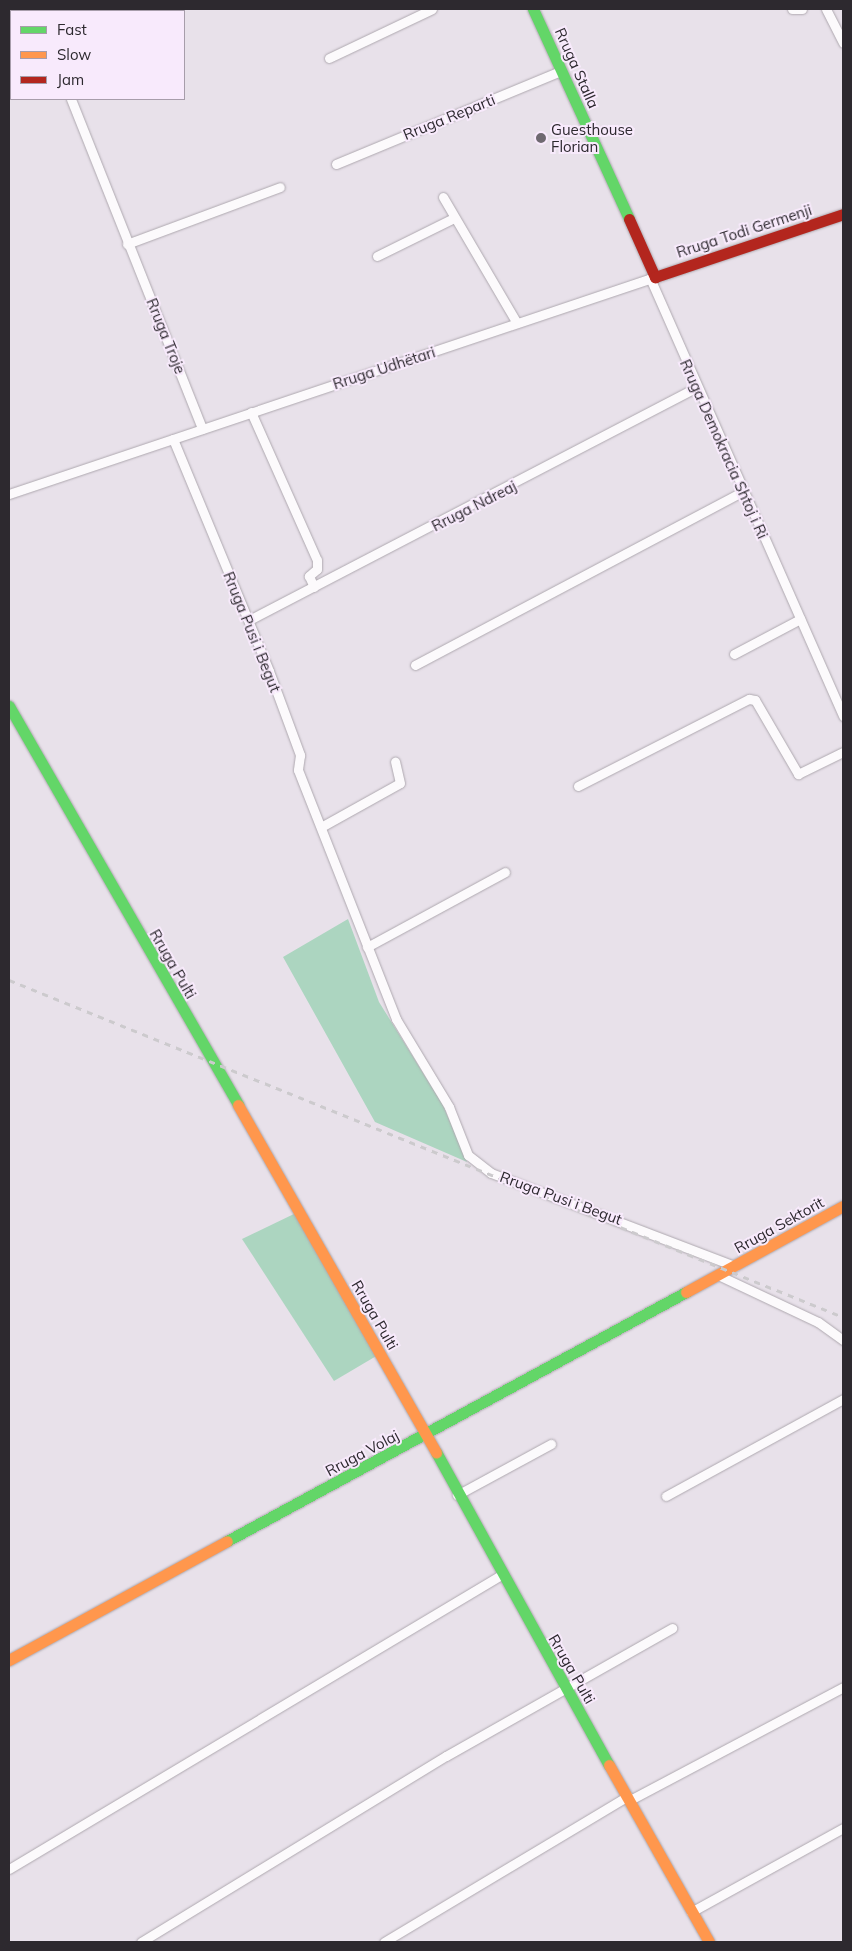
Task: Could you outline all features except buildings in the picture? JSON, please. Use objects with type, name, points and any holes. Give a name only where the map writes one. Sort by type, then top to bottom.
[{"type":"street","points":[[329,58],[432,9]]},
{"type":"street","name":"Rruga Stalla","points":[[533,9],[653,278]]},
{"type":"street","points":[[792,9],[802,9]]},
{"type":"street","points":[[826,9],[843,43]]},
{"type":"street","name":"Rruga Reparti","points":[[336,164],[561,70]]},
{"type":"street","name":"Rruga Troje","points":[[71,100],[202,429]]},
{"type":"street","points":[[128,244],[280,187]]},
{"type":"street","points":[[443,197],[517,323]]},
{"type":"street","name":"Rruga Todi Germenji","points":[[653,278],[843,214]]},
{"type":"street","points":[[377,256],[454,218]]},
{"type":"street","name":"Rruga Udhëtari","points":[[9,494],[653,278]]},
{"type":"street","name":"Rruga Demokracia Shtoj i Ri","points":[[653,278],[696,387],[843,716]]},
{"type":"street","name":"Rruga Ndreaj","points":[[249,620],[696,387]]},
{"type":"street","points":[[251,412],[318,564],[309,576],[314,587]]},
{"type":"street","name":"Rruga Pusi i Begut","points":[[173,439],[249,620],[300,755],[298,770],[397,1022],[449,1108],[468,1155],[491,1172],[732,1268]]},
{"type":"street","points":[[415,665],[742,492]]},
{"type":"street","points":[[734,654],[800,619]]},
{"type":"street","points":[[578,786],[749,699],[758,705],[798,774],[843,752]]},
{"type":"street","name":"Rruga Pulti","points":[[9,706],[426,1435],[500,1575],[629,1798],[709,1942]]},
{"type":"street","points":[[321,827],[400,783],[395,762]]},
{"type":"street","points":[[367,947],[505,872]]},
{"type":"street","name":"Rruga Sektorit","points":[[732,1268],[843,1206]]},
{"type":"street","name":"Rruga Volaj","points":[[9,1660],[732,1268]]},
{"type":"street","points":[[718,1275],[818,1322],[843,1340]]},
{"type":"street","points":[[666,1496],[843,1399]]},
{"type":"street","points":[[457,1494],[551,1444]]},
{"type":"street","points":[[9,1869],[500,1575]]},
{"type":"street","points":[[141,1942],[565,1687],[672,1628]]},
{"type":"street","points":[[384,1942],[629,1798],[843,1687]]},
{"type":"street","points":[[691,1912],[843,1828]]},
{"type":"green space","points":[[348,919],[379,1002],[443,1105],[467,1162],[375,1122],[283,957]]},
{"type":"green space","points":[[296,1213],[378,1355],[334,1381],[242,1239]]},
{"type":"railway","points":[[9,980],[843,1317]]},
{"type":"traffic: fast","points":[[533,9],[629,219]]},
{"type":"traffic: fast","points":[[9,706],[238,1105]]},
{"type":"traffic: fast","points":[[227,1541],[686,1292]]},
{"type":"traffic: fast","points":[[436,1452],[609,1765]]},
{"type":"traffic: slow","points":[[238,1105],[436,1452]]},
{"type":"traffic: slow","points":[[686,1292],[843,1206]]},
{"type":"traffic: slow","points":[[9,1660],[227,1541]]},
{"type":"traffic: slow","points":[[609,1765],[709,1942]]},
{"type":"traffic: jam","points":[[629,219],[655,277],[843,214]]},
{"type":"place","name":"Guesthouse Florian","points":[[541,138]]}]
